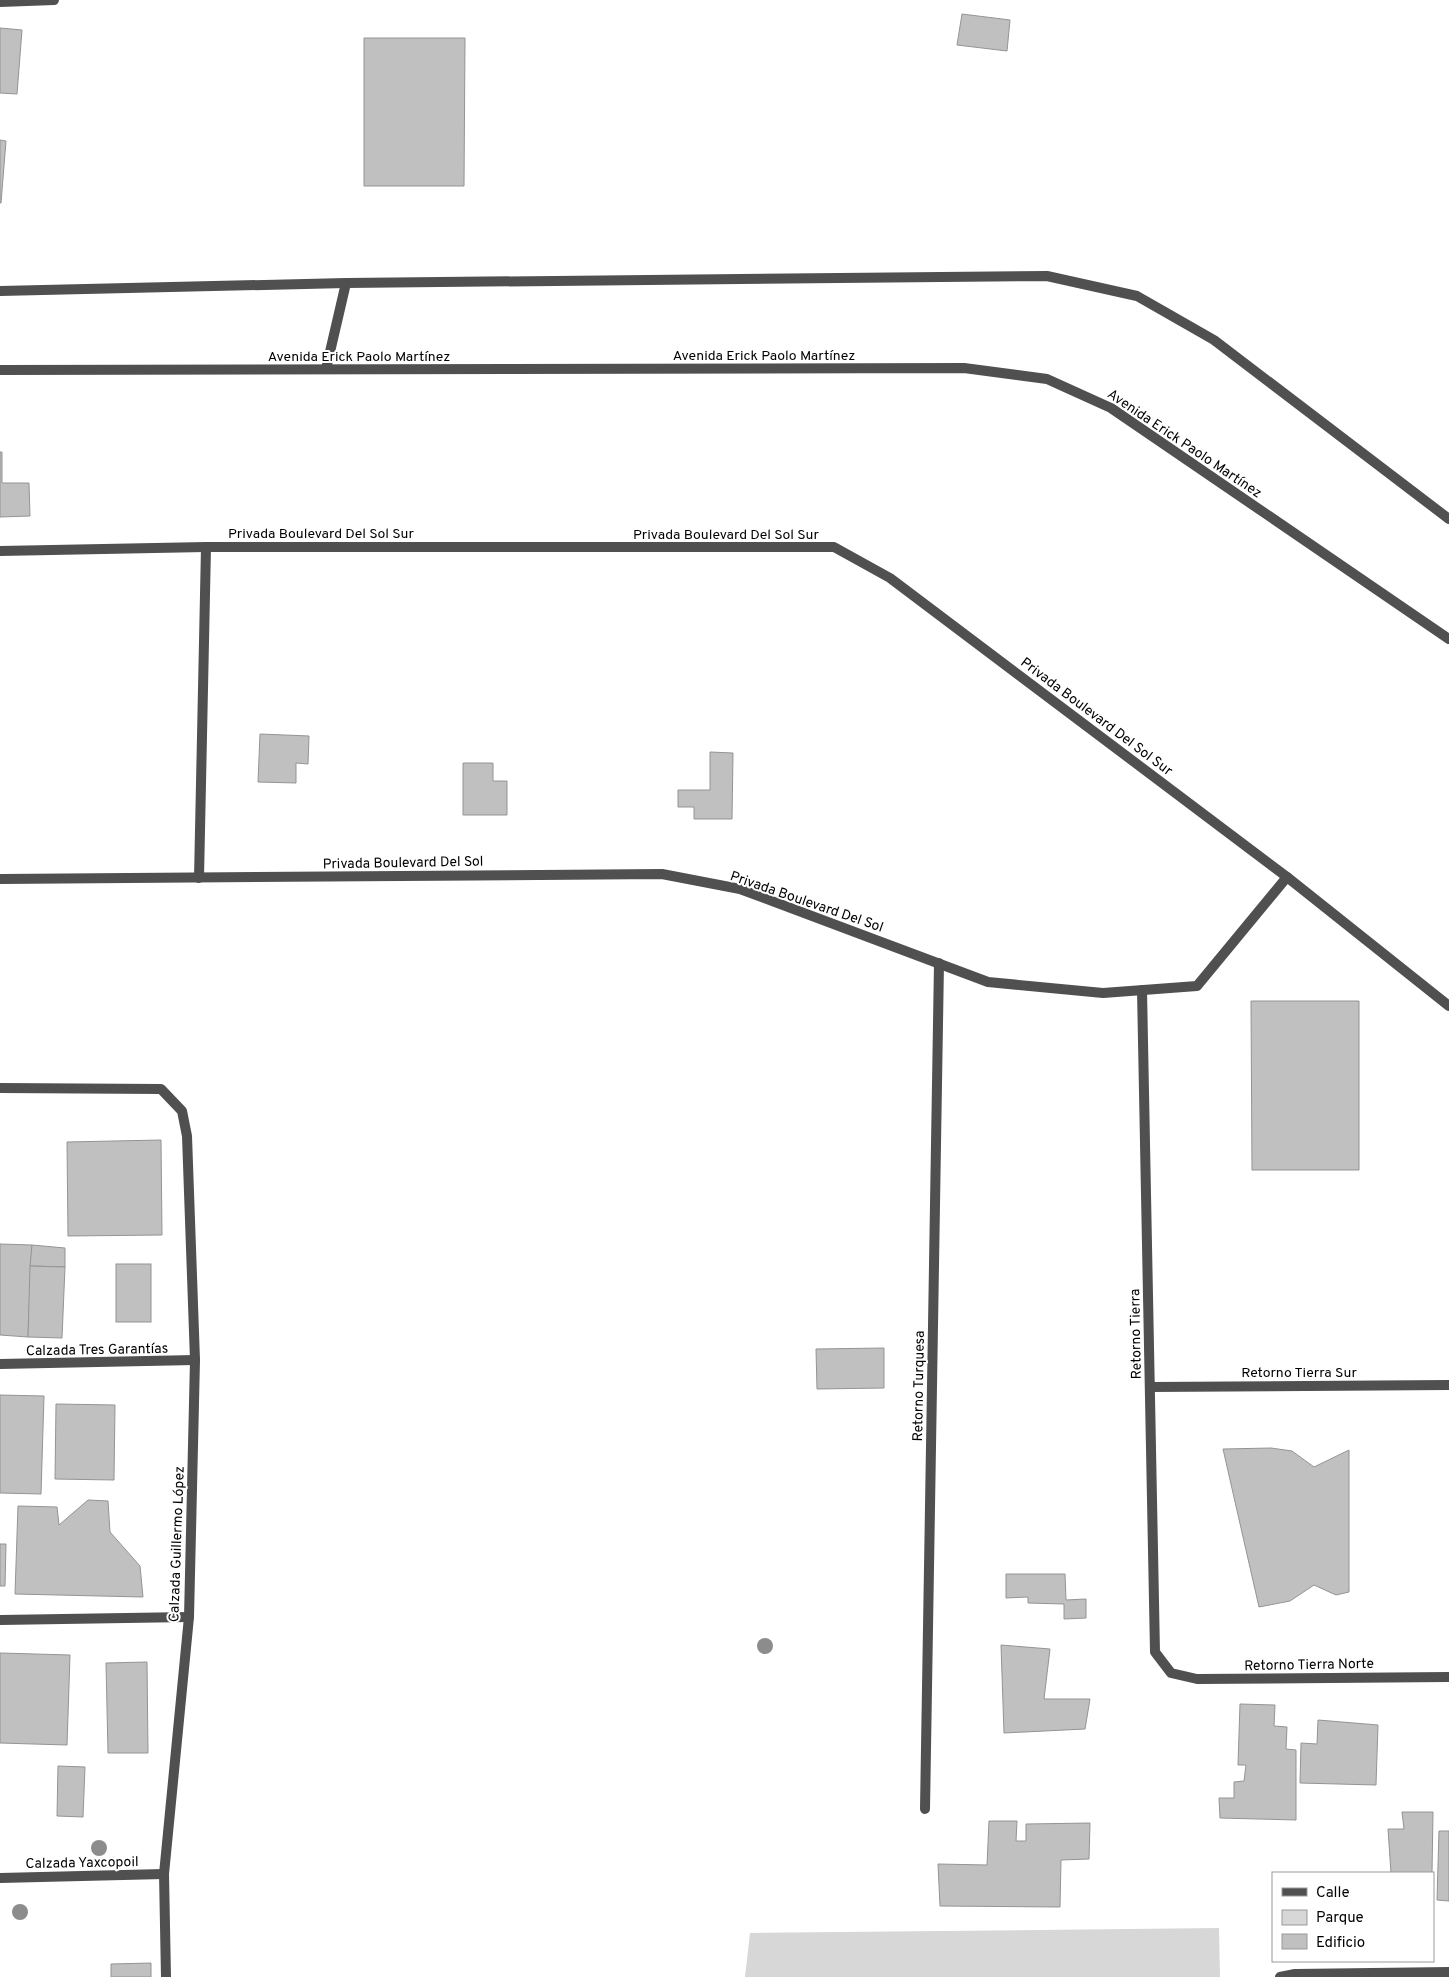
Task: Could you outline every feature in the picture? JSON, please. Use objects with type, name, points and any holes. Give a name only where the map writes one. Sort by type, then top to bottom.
[{"type":"street","points":[[0,2],[54,0]]},
{"type":"street","points":[[0,290],[346,283],[1047,276],[1136,296],[1214,340],[1449,519]]},
{"type":"street","points":[[326,370],[346,283]]},
{"type":"street","name":"Avenida Erick Paolo Martínez","points":[[0,370],[964,368],[1048,379],[1112,408],[1449,639]]},
{"type":"street","points":[[199,878],[206,547]]},
{"type":"street","name":"Privada Boulevard Del Sol Sur","points":[[0,551],[206,547],[834,547],[890,578],[1287,877],[1449,1006]]},
{"type":"street","name":"Privada Boulevard Del Sol","points":[[0,879],[662,874],[740,889],[988,982],[1103,993],[1197,986],[1287,877]]},
{"type":"street","name":"Retorno Turquesa","points":[[925,1809],[939,963]]},
{"type":"street","name":"Retorno Tierra","points":[[1142,990],[1155,1652],[1171,1673]]},
{"type":"street","name":"Calzada Guillermo López","points":[[0,1088],[161,1090],[182,1111],[187,1136],[195,1360],[189,1617],[164,1874],[166,1977]]},
{"type":"street","name":"Calzada Tres Garantías","points":[[0,1364],[195,1360]]},
{"type":"street","name":"Retorno Tierra Sur","points":[[1150,1387],[1449,1385]]},
{"type":"street","points":[[0,1620],[189,1617]]},
{"type":"street","name":"Retorno Tierra Norte","points":[[1171,1673],[1197,1679],[1449,1677]]},
{"type":"street","name":"Calzada Yaxcopoil","points":[[0,1878],[164,1874]]},
{"type":"street","points":[[1280,1977],[1295,1974],[1449,1972]]},
{"type":"green space","points":[[1219,1928],[1220,1977],[745,1977],[750,1933]]},
{"type":"building","points":[[962,14],[1010,20],[1007,51],[957,45]]},
{"type":"building","points":[[0,28],[22,30],[17,94],[0,93]]},
{"type":"building","points":[[364,38],[465,38],[464,186],[364,186]]},
{"type":"building","points":[[0,140],[6,141],[1,203],[0,203]]},
{"type":"building","points":[[0,452],[2,452],[2,483],[29,483],[30,516],[0,517]]},
{"type":"building","points":[[260,734],[309,736],[308,764],[296,763],[296,783],[258,782]]},
{"type":"building","points":[[710,752],[733,753],[732,819],[694,819],[694,807],[678,807],[678,790],[710,790]]},
{"type":"building","points":[[463,763],[493,763],[493,781],[507,781],[507,815],[463,815]]},
{"type":"building","points":[[1251,1001],[1359,1001],[1359,1170],[1252,1170]]},
{"type":"building","points":[[161,1140],[162,1235],[68,1236],[67,1142]]},
{"type":"building","points":[[0,1244],[32,1245],[28,1337],[0,1335]]},
{"type":"building","points":[[32,1245],[65,1248],[65,1267],[30,1266]]},
{"type":"building","points":[[116,1264],[151,1264],[151,1322],[116,1322]]},
{"type":"building","points":[[30,1266],[65,1267],[62,1338],[28,1337]]},
{"type":"building","points":[[884,1348],[884,1388],[817,1389],[816,1349]]},
{"type":"building","points":[[0,1395],[44,1396],[41,1494],[0,1493]]},
{"type":"building","points":[[56,1404],[115,1405],[114,1480],[55,1479]]},
{"type":"building","points":[[1271,1448],[1292,1451],[1314,1467],[1349,1450],[1349,1592],[1336,1595],[1314,1585],[1290,1601],[1259,1607],[1223,1449]]},
{"type":"building","points":[[88,1500],[108,1501],[110,1532],[140,1566],[143,1597],[15,1594],[18,1506],[57,1507],[59,1525]]},
{"type":"building","points":[[0,1544],[6,1544],[5,1586],[0,1586]]},
{"type":"building","points":[[1006,1574],[1065,1574],[1066,1600],[1086,1599],[1086,1618],[1064,1619],[1064,1604],[1028,1603],[1028,1597],[1006,1598]]},
{"type":"building","points":[[1001,1645],[1050,1649],[1044,1699],[1090,1699],[1085,1729],[1004,1733]]},
{"type":"building","points":[[0,1653],[70,1655],[67,1745],[0,1743]]},
{"type":"building","points":[[147,1662],[148,1753],[108,1753],[106,1663]]},
{"type":"building","points":[[1240,1704],[1275,1705],[1274,1726],[1287,1727],[1286,1749],[1296,1750],[1296,1820],[1220,1818],[1219,1798],[1234,1798],[1234,1782],[1244,1781],[1246,1765],[1238,1765]]},
{"type":"building","points":[[1318,1720],[1378,1725],[1376,1785],[1300,1783],[1301,1743],[1317,1744]]},
{"type":"building","points":[[58,1766],[85,1767],[83,1817],[57,1816]]},
{"type":"building","points":[[1402,1812],[1433,1812],[1432,1872],[1391,1872],[1388,1829],[1404,1829]]},
{"type":"building","points":[[989,1821],[1017,1821],[1016,1841],[1026,1841],[1026,1824],[1090,1823],[1089,1859],[1061,1860],[1060,1907],[940,1906],[938,1864],[987,1865]]},
{"type":"building","points":[[1439,1831],[1449,1831],[1449,1901],[1437,1900]]},
{"type":"building","points":[[151,1963],[151,1977],[111,1977],[111,1964]]}]
